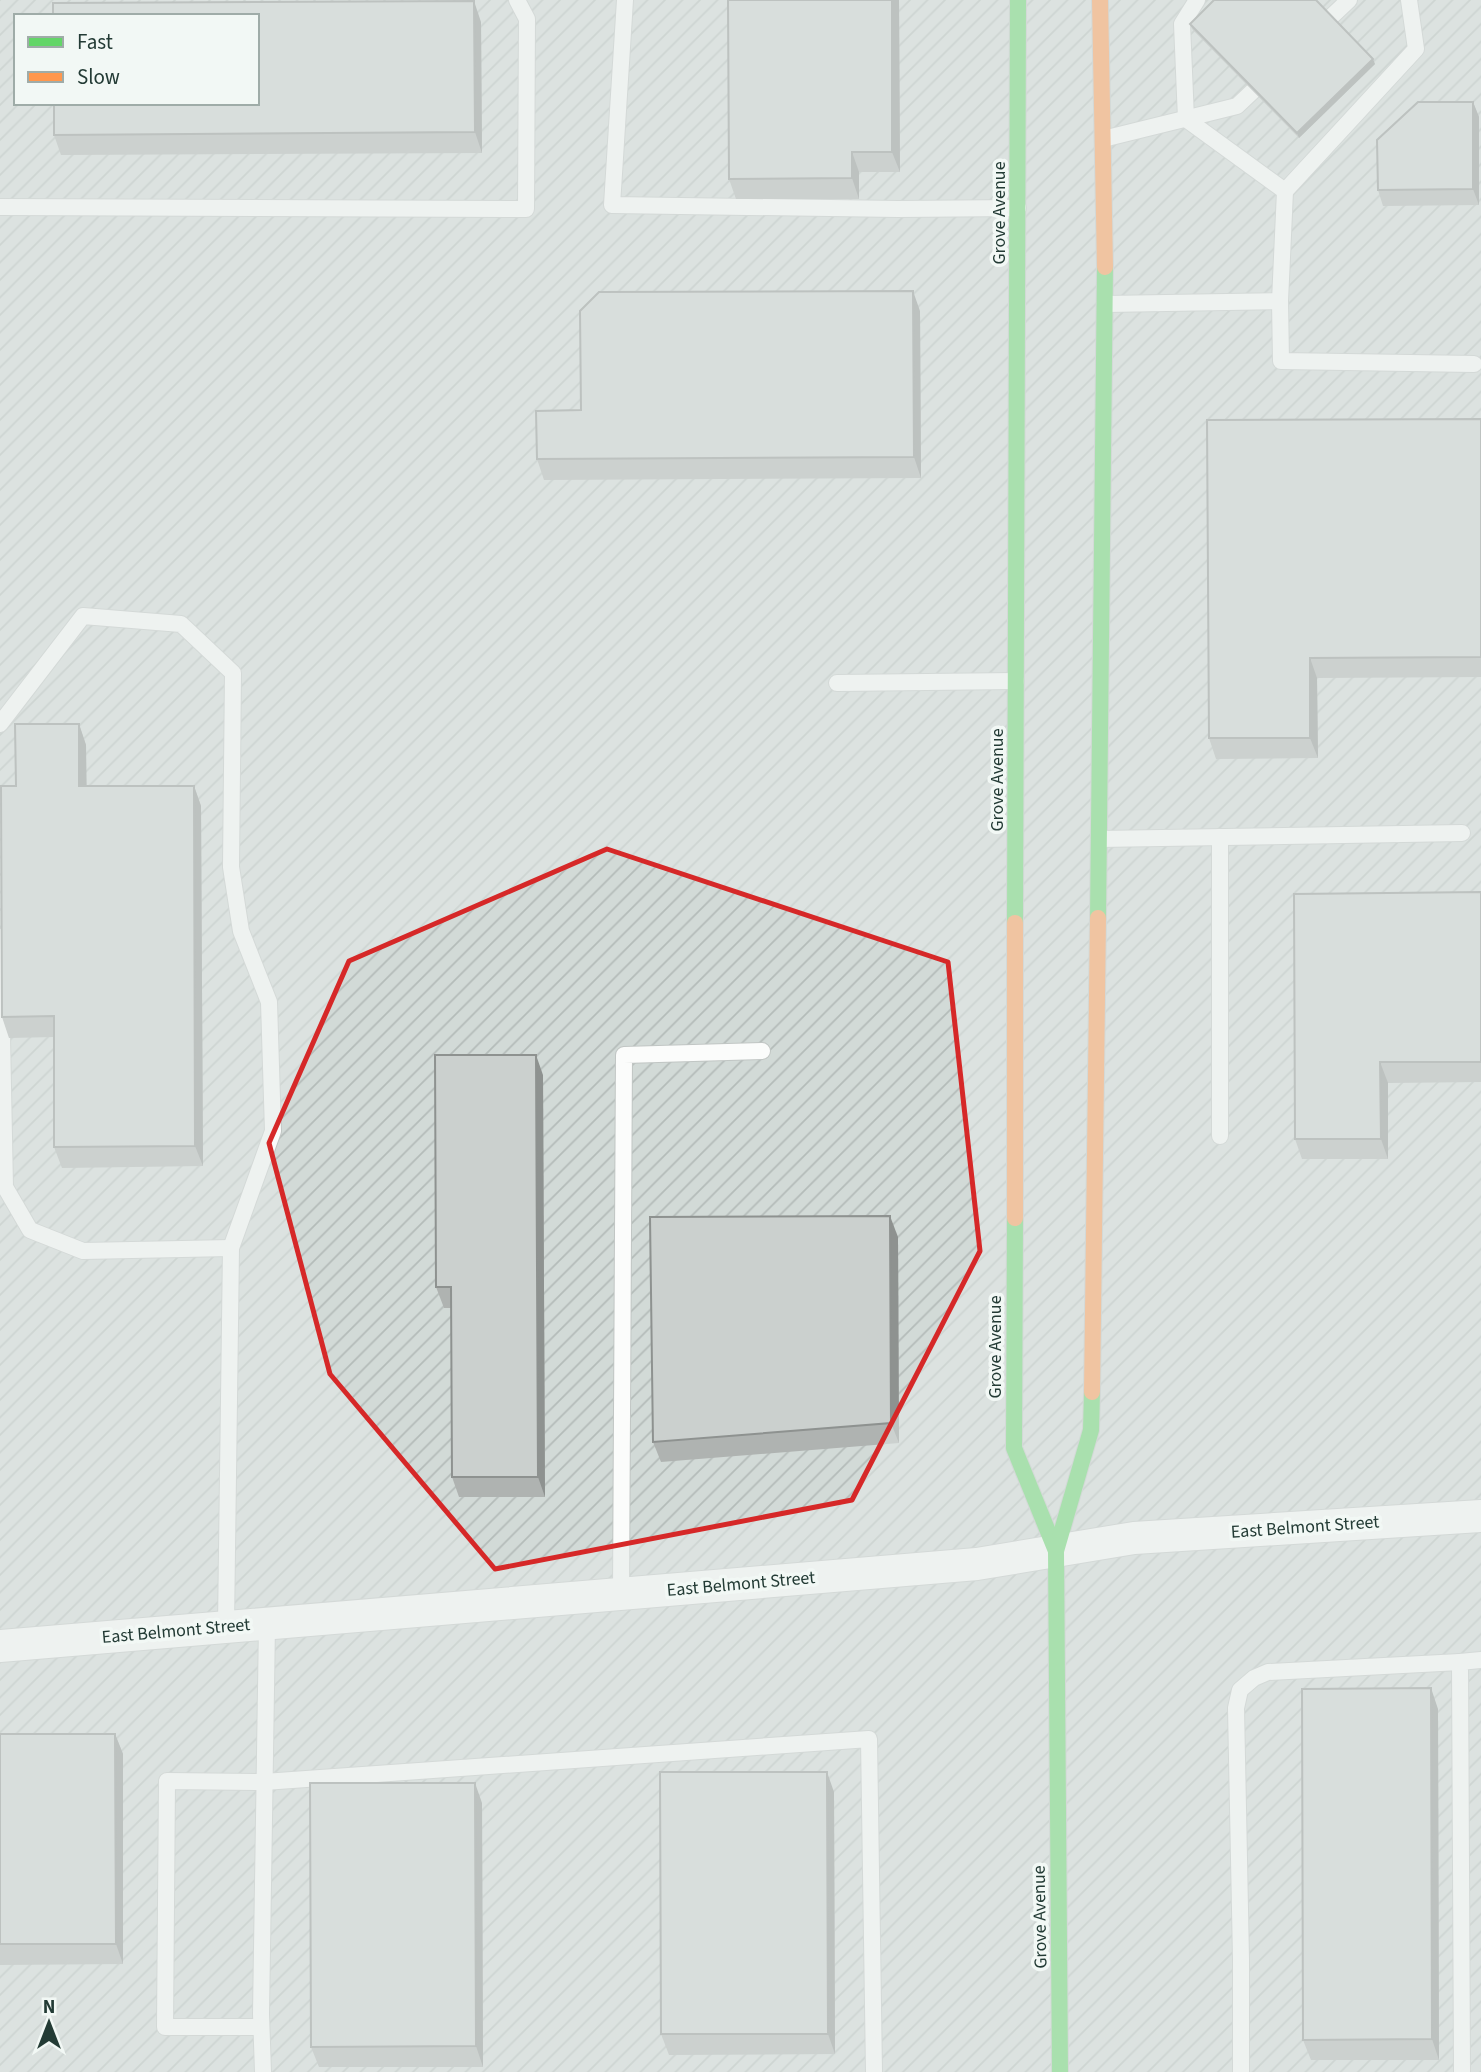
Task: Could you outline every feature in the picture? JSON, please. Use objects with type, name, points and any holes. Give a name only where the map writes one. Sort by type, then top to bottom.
[{"type":"main road","name":"Grove Avenue","points":[[1018,0],[1014,1448],[1056,1551]]},
{"type":"main road","name":"Grove Avenue","points":[[1060,2072],[1056,1551],[1091,1430],[1106,304],[1100,0]]},
{"type":"street","name":"East Belmont Street","points":[[0,1646],[977,1564],[1133,1538],[1481,1516]]},
{"type":"lane","points":[[0,207],[526,209],[527,19],[517,0]]},
{"type":"lane","points":[[625,0],[612,205],[1018,208]]},
{"type":"lane","points":[[1186,119],[1182,24],[1197,0]]},
{"type":"lane","points":[[1332,16],[1349,0]]},
{"type":"lane","points":[[1409,0],[1416,49],[1285,191],[1280,301],[1281,361],[1474,365]]},
{"type":"lane","points":[[1103,139],[1237,106],[1254,90]]},
{"type":"lane","points":[[1186,119],[1285,191]]},
{"type":"lane","points":[[1106,304],[1280,301]]},
{"type":"lane","points":[[0,723],[83,616],[181,624],[233,673],[231,867],[241,931],[269,1002],[273,1131],[231,1248],[226,1626]]},
{"type":"lane","points":[[836,683],[1016,681]]},
{"type":"lane","points":[[1099,839],[1462,834]]},
{"type":"lane","points":[[1220,837],[1220,1136]]},
{"type":"lane","points":[[0,937],[5,1187],[30,1230],[83,1251],[231,1248]]},
{"type":"lane","points":[[621,1594],[624,1055],[762,1051]]},
{"type":"lane","points":[[263,2072],[261,2027],[267,1623]]},
{"type":"lane","points":[[1241,2072],[1236,1708],[1240,1690],[1254,1678],[1268,1672],[1481,1660]]},
{"type":"lane","points":[[1460,1662],[1462,2072]]},
{"type":"lane","points":[[261,2027],[165,2027],[167,1781],[264,1782],[869,1739],[874,2072]]},
{"type":"highlighted area","points":[[607,849],[948,962],[980,1251],[852,1500],[495,1569],[330,1374],[269,1143],[349,961]]},
{"type":"shaded area","points":[[0,0],[1481,0],[1481,2072],[0,2072]]},
{"type":"building","points":[[728,0],[892,0],[892,152],[852,152],[852,178],[729,179]]},
{"type":"building","points":[[1214,0],[1316,0],[1373,59],[1297,133],[1190,24]]},
{"type":"building","points":[[474,1],[475,132],[54,135],[54,105],[259,105],[259,14],[53,14],[53,3]]},
{"type":"building","points":[[1418,102],[1473,102],[1473,189],[1378,190],[1377,140]]},
{"type":"building","points":[[913,291],[914,457],[537,459],[536,411],[581,410],[580,311],[599,292]]},
{"type":"building","points":[[1481,419],[1481,657],[1310,658],[1310,738],[1209,738],[1207,420]]},
{"type":"building","points":[[15,724],[79,724],[79,786],[194,786],[195,1146],[54,1147],[54,1016],[2,1017],[1,786],[16,786]]},
{"type":"building","points":[[1481,892],[1481,1062],[1380,1062],[1381,1139],[1295,1139],[1294,894]]},
{"type":"building","points":[[435,1055],[536,1055],[538,1477],[452,1477],[451,1287],[436,1287]]},
{"type":"building","points":[[890,1216],[891,1423],[653,1442],[650,1217]]},
{"type":"building","points":[[1431,1688],[1432,2039],[1303,2040],[1302,1689]]},
{"type":"building","points":[[0,1734],[115,1734],[116,1944],[0,1944]]},
{"type":"building","points":[[660,1772],[827,1772],[828,2034],[661,2034]]},
{"type":"building","points":[[310,1783],[475,1783],[476,2046],[311,2047]]},
{"type":"traffic: fast","points":[[1015,923],[1018,0]]},
{"type":"traffic: fast","points":[[1098,918],[1105,267]]},
{"type":"traffic: fast","points":[[1015,1218],[1014,1448],[1056,1551]]},
{"type":"traffic: fast","points":[[1060,2072],[1056,1551],[1091,1430],[1092,1392]]},
{"type":"traffic: slow","points":[[1100,0],[1105,267]]},
{"type":"traffic: slow","points":[[1092,1392],[1098,918]]},
{"type":"traffic: slow","points":[[1015,923],[1015,1218]]}]
